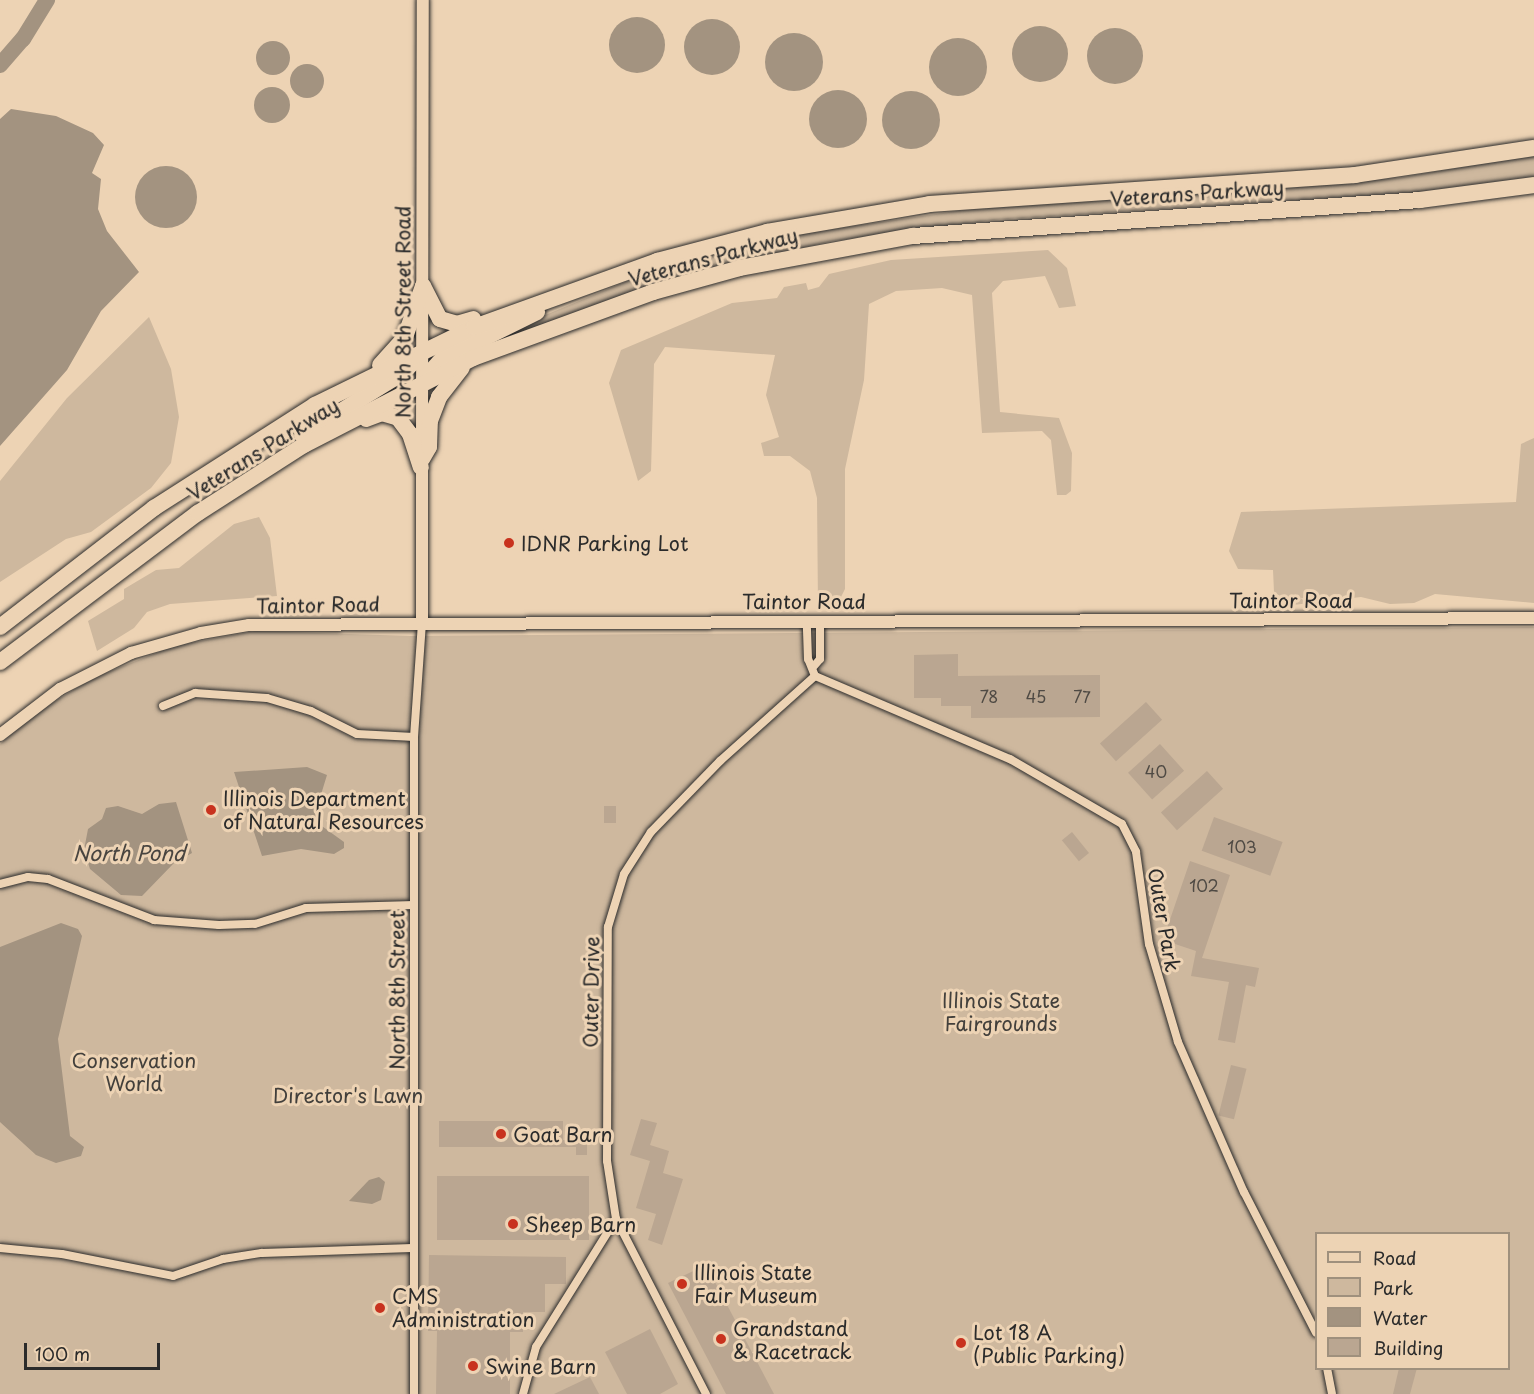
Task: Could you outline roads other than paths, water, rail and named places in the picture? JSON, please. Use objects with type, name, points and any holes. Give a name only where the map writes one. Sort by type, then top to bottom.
[{"type":"highway","name":"Veterans Parkway","points":[[0,627],[154,508],[275,428],[423,350],[596,280],[733,240],[887,210],[1355,175],[1534,148]]},
{"type":"highway","name":"Veterans Parkway","points":[[0,662],[238,486],[264,470],[422,382],[473,358],[653,292],[832,248],[1002,226],[1420,200],[1534,185]]},
{"type":"highway","points":[[422,382],[442,359],[589,290],[596,280]]},
{"type":"highway","points":[[423,286],[435,314],[457,324],[555,287],[579,286]]},
{"type":"highway","points":[[351,386],[387,360],[402,342],[423,286]]},
{"type":"highway","points":[[238,486],[272,455],[401,374],[423,350]]},
{"type":"highway","points":[[422,463],[429,447],[430,421],[439,397],[473,358]]},
{"type":"highway","points":[[264,470],[289,462],[382,413],[406,425],[422,463]]},
{"type":"main road","name":"North 8th Street Road","points":[[422,623],[423,0]]},
{"type":"main road","name":"Taintor Road","points":[[0,735],[84,675],[131,653],[229,628],[422,623],[1534,618]]},
{"type":"street","points":[[814,621],[808,658],[814,666],[815,676]]},
{"type":"street","name":"North 8th Street","points":[[414,1394],[412,1248],[414,737],[422,623]]},
{"type":"street","name":"Outer Drive","points":[[702,1393],[616,1219],[607,1161],[608,927],[616,896],[636,853],[668,811],[815,676]]},
{"type":"street","name":"Outer Park","points":[[815,676],[1010,759],[1122,824],[1136,852],[1149,944],[1178,1042],[1244,1192],[1315,1329]]},
{"type":"street","points":[[163,706],[195,693],[267,698],[311,711],[357,734],[414,737]]},
{"type":"street","points":[[0,884],[28,877],[48,879],[154,920],[192,924],[255,924],[306,908],[414,906]]},
{"type":"street","points":[[523,1394],[536,1347],[616,1219]]},
{"type":"street","points":[[0,1248],[62,1254],[173,1276],[224,1259],[262,1253],[412,1248]]},
{"type":"street","points":[[1327,1371],[1332,1394]]},
{"type":"water","points":[[637,17],[652,22],[660,30],[665,45],[660,60],[652,68],[637,73],[622,68],[614,60],[609,45],[614,30],[622,22]]},
{"type":"water","points":[[712,19],[732,27],[740,47],[732,67],[712,75],[692,67],[684,47],[692,27]]},
{"type":"water","points":[[1040,26],[1055,31],[1063,39],[1068,54],[1063,69],[1055,77],[1040,82],[1025,77],[1017,69],[1012,54],[1017,39],[1025,31]]},
{"type":"water","points":[[1115,28],[1130,33],[1138,41],[1143,56],[1138,71],[1130,79],[1115,84],[1100,79],[1092,71],[1087,56],[1092,41],[1100,33]]},
{"type":"water","points":[[794,33],[805,35],[818,46],[823,62],[821,73],[810,86],[794,91],[783,89],[770,78],[765,62],[767,51],[778,38]]},
{"type":"water","points":[[958,38],[969,40],[982,51],[987,67],[985,78],[974,91],[958,96],[947,94],[934,83],[929,67],[931,56],[942,43]]},
{"type":"water","points":[[273,41],[285,46],[290,58],[285,70],[273,75],[261,70],[256,58],[261,46]]},
{"type":"water","points":[[307,64],[319,69],[324,81],[319,93],[307,98],[295,93],[290,81],[295,69]]},
{"type":"water","points":[[272,87],[285,92],[290,105],[285,118],[272,123],[259,118],[254,105],[259,92]]},
{"type":"water","points":[[838,90],[849,92],[862,103],[867,119],[865,130],[854,143],[838,148],[827,146],[814,135],[809,119],[811,108],[822,95]]},
{"type":"water","points":[[911,91],[922,93],[935,104],[940,120],[938,131],[927,144],[911,149],[900,147],[887,136],[882,120],[884,109],[895,96]]},
{"type":"water","points":[[11,109],[56,116],[93,133],[104,145],[92,173],[101,179],[98,209],[107,231],[139,272],[101,311],[67,370],[0,446],[0,119]]},
{"type":"water","points":[[166,166],[188,175],[197,197],[188,219],[166,228],[144,219],[135,197],[144,175]]},
{"type":"water","points":[[307,767],[327,775],[315,814],[319,824],[344,842],[344,848],[334,854],[301,849],[262,856],[234,772]]},
{"type":"water","name":"North Pond","points":[[176,802],[192,853],[174,863],[142,896],[121,895],[90,869],[84,850],[88,829],[102,819],[106,808],[118,806],[142,814],[159,804]]},
{"type":"water","points":[[61,923],[78,929],[82,936],[58,1039],[70,1136],[84,1147],[81,1156],[56,1163],[36,1155],[0,1122],[0,947]]},
{"type":"water","points":[[379,1177],[385,1182],[381,1200],[372,1204],[349,1201],[369,1180]]},
{"type":"waterway","points":[[0,65],[23,39],[47,0]]},
{"type":"place","name":"IDNR Parking Lot","points":[[509,543]]},
{"type":"place","name":"Illinois Department of Natural Resources","points":[[211,810]]},
{"type":"place","name":"Goat Barn","points":[[501,1134]]},
{"type":"place","name":"Sheep Barn","points":[[513,1224]]},
{"type":"place","name":"Illinois State Fair Museum","points":[[682,1284]]},
{"type":"place","name":"CMS Administration","points":[[380,1308]]},
{"type":"place","name":"Grandstand & Racetrack","points":[[721,1339]]},
{"type":"place","name":"Lot 18 A (Public Parking)","points":[[961,1343]]},
{"type":"place","name":"Swine Barn","points":[[473,1366]]},
{"type":"park label","name":"Illinois State Fairgrounds","points":[[1001,1012]]},
{"type":"park label","name":"Conservation World","points":[[134,1072]]},
{"type":"park label","name":"Director's Lawn","points":[[348,1095]]}]
